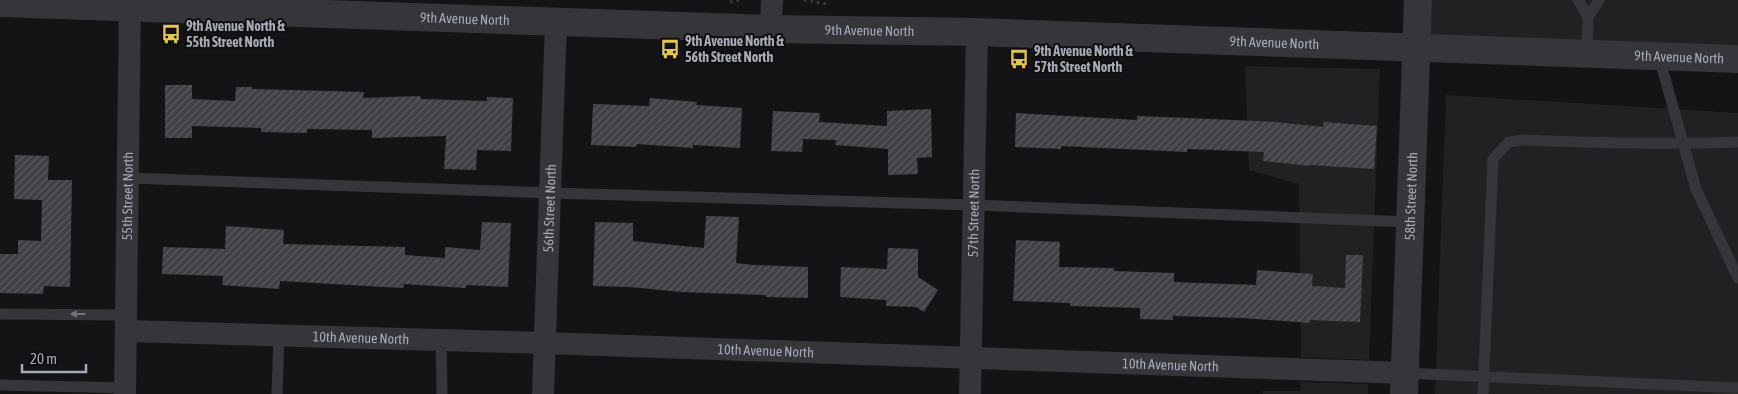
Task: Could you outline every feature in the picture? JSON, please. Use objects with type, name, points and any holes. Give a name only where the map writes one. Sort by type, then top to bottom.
[{"type":"street","points":[[770,29],[772,0]]},
{"type":"street","name":"58th Street North","points":[[1404,384],[1418,0]]},
{"type":"street","name":"9th Avenue North","points":[[0,3],[130,4],[770,29],[977,32],[1738,59]]},
{"type":"street","name":"55th Street North","points":[[125,391],[130,4]]},
{"type":"street","name":"56th Street North","points":[[543,394],[556,21]]},
{"type":"street","name":"57th Street North","points":[[970,394],[977,32]]},
{"type":"street","name":"10th Avenue North","points":[[127,323],[279,335],[971,358],[1404,384]]},
{"type":"lane","points":[[1578,0],[1588,17]]},
{"type":"lane","points":[[1587,54],[1588,17],[1599,0]]},
{"type":"lane","points":[[1659,57],[1696,189],[1738,277]]},
{"type":"lane","points":[[1483,394],[1493,159],[1508,142],[1523,140],[1620,144],[1684,144],[1738,142]]},
{"type":"lane","points":[[128,178],[550,193],[974,205],[1410,222]]},
{"type":"lane","points":[[0,314],[127,323]]},
{"type":"lane","points":[[277,394],[279,335]]},
{"type":"lane","points":[[441,340],[442,394]]},
{"type":"lane","points":[[1404,384],[1483,377],[1640,389],[1738,388]]},
{"type":"lane","points":[[0,385],[125,391]]},
{"type":"shaded area","points":[[1430,0],[1738,0],[1738,47],[1428,37]]},
{"type":"shaded area","points":[[1245,66],[1380,69],[1369,360],[1301,357],[1299,184],[1249,170]]},
{"type":"shaded area","points":[[1446,95],[1738,113],[1738,394],[1435,394]]},
{"type":"shaded area","points":[[1301,382],[1368,384],[1368,394],[1263,394],[1263,391],[1301,391]]},
{"type":"building","points":[[165,85],[192,85],[192,99],[235,101],[236,87],[364,92],[363,98],[420,96],[421,99],[487,101],[487,97],[513,98],[511,151],[477,150],[476,170],[444,169],[446,136],[372,138],[372,130],[307,129],[307,133],[261,132],[261,128],[192,126],[192,138],[165,138]]},
{"type":"building","points":[[650,98],[697,102],[696,105],[742,108],[740,148],[693,145],[693,148],[637,144],[636,147],[591,145],[593,104],[649,106]]},
{"type":"building","points":[[931,109],[932,157],[917,158],[918,174],[888,175],[888,149],[835,145],[836,140],[803,139],[802,152],[771,151],[773,111],[820,113],[819,122],[887,126],[887,111]]},
{"type":"building","points":[[1016,113],[1137,120],[1137,116],[1188,118],[1275,122],[1323,127],[1324,122],[1377,126],[1374,169],[1310,166],[1263,161],[1264,152],[1187,149],[1187,152],[1061,146],[1061,149],[1015,147]]},
{"type":"building","points":[[15,155],[49,156],[48,180],[72,180],[70,287],[44,286],[43,294],[0,293],[0,254],[18,254],[18,240],[41,241],[42,200],[14,199]]},
{"type":"building","points":[[706,216],[739,217],[736,263],[808,267],[808,298],[593,286],[595,222],[633,223],[633,241],[704,248]]},
{"type":"building","points":[[482,222],[511,223],[508,287],[466,285],[466,288],[404,284],[403,288],[280,281],[279,289],[222,285],[223,276],[162,274],[163,247],[225,249],[226,226],[284,230],[283,244],[405,247],[405,255],[445,258],[445,247],[480,250]]},
{"type":"building","points":[[1016,240],[1060,242],[1059,267],[1114,268],[1114,271],[1174,273],[1174,282],[1256,285],[1257,270],[1313,274],[1312,286],[1345,288],[1346,255],[1363,255],[1360,322],[1310,320],[1310,323],[1243,318],[1173,316],[1173,320],[1140,319],[1140,308],[1070,306],[1070,303],[1013,301]]},
{"type":"building","points":[[888,248],[918,249],[918,277],[938,290],[924,312],[916,307],[886,306],[886,300],[840,297],[841,267],[887,269]]},
{"type":"place","name":"9th Avenue North & 55th Street North","points":[[171,34]]},
{"type":"place","name":"9th Avenue North & 56th Street North","points":[[670,49]]},
{"type":"place","name":"9th Avenue North & 57th Street North","points":[[1019,59]]}]
